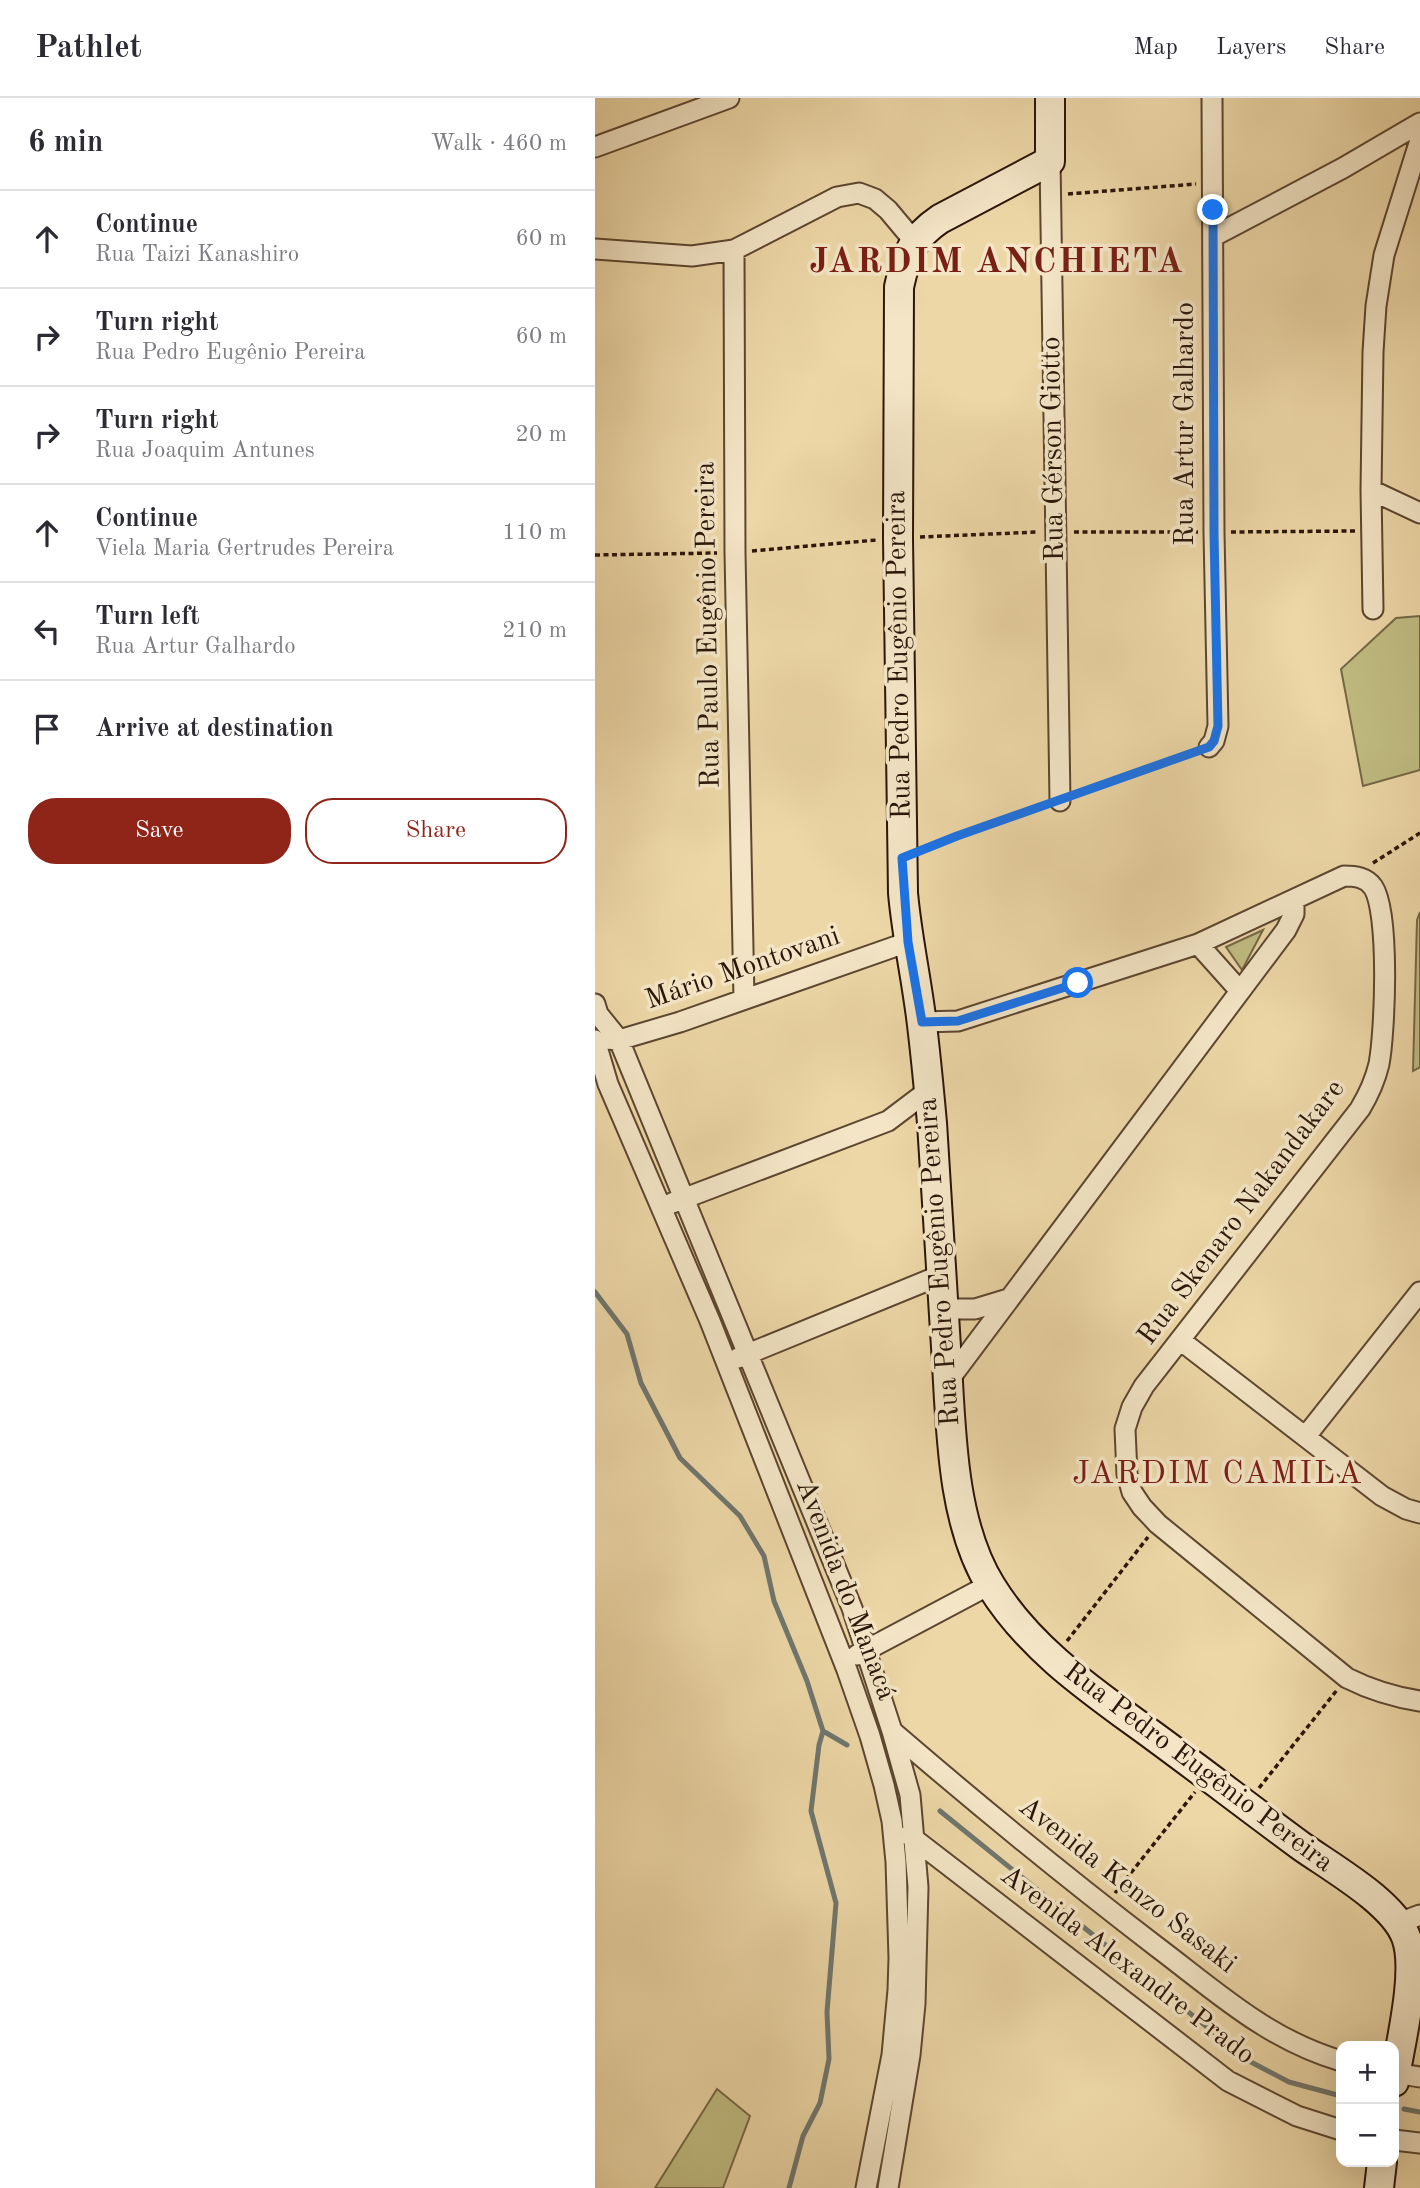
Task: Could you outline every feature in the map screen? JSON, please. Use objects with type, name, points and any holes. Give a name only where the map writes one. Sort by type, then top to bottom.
[{"type":"street","points":[[595,147],[729,98]]},
{"type":"street","name":"Rua Gérson Giotto","points":[[1050,98],[1060,801]]},
{"type":"street","name":"Rua Artur Galhardo","points":[[1209,747],[1214,741],[1218,726],[1214,533],[1212,98]]},
{"type":"street","points":[[1214,236],[1343,168],[1420,123]]},
{"type":"street","points":[[1373,609],[1371,490],[1376,306],[1384,255],[1420,140]]},
{"type":"street","points":[[595,249],[692,256],[734,250],[837,197],[859,193],[874,199],[888,210],[914,241],[926,228],[940,219],[1050,161]]},
{"type":"street","name":"Rua Pedro Eugênio Pereira","points":[[914,241],[904,263],[899,287],[898,538],[902,858],[908,942],[923,1035],[932,1123],[958,1498],[966,1527],[989,1585],[1052,1660],[1245,1806],[1368,1894],[1410,1919],[1411,1976],[1401,2077]]},
{"type":"street","name":"Rua Paulo Eugênio Pereira","points":[[734,250],[735,553],[744,999]]},
{"type":"street","points":[[1371,490],[1420,513]]},
{"type":"street","points":[[923,1035],[958,1021],[1198,944],[1335,879],[1354,876]]},
{"type":"street","name":"Rua Skenaro Nakandakare","points":[[1354,876],[1365,879],[1372,886],[1380,906],[1383,924],[1383,1043],[1372,1089],[1360,1109],[1144,1386],[1132,1407],[1125,1429],[1127,1474],[1132,1492],[1158,1524],[1347,1678],[1393,1697],[1420,1701]]},
{"type":"street","points":[[948,1381],[1286,930],[1294,914],[1294,900]]},
{"type":"street","name":"Mário Montovani","points":[[595,1038],[619,1040],[680,1022],[908,942]]},
{"type":"street","points":[[1198,944],[1240,991]]},
{"type":"street","points":[[595,1038],[596,1009]]},
{"type":"street","name":"Avenida do Manacá","points":[[596,1009],[619,1040],[852,1608],[910,1796],[918,1887],[915,2004],[911,2055],[888,2188]]},
{"type":"street","name":"Avenida do Manacá","points":[[595,1038],[608,1084],[727,1363],[844,1661],[884,1785],[892,1821],[899,1958],[898,1990],[892,2055],[866,2188]]},
{"type":"street","points":[[661,1207],[888,1121],[929,1090]]},
{"type":"street","points":[[888,1121],[932,1123]]},
{"type":"street","points":[[727,1363],[941,1275]]},
{"type":"street","points":[[1306,1436],[1420,1292]]},
{"type":"street","points":[[943,1309],[975,1309],[1008,1299]]},
{"type":"street","points":[[1180,1340],[1381,1496],[1420,1513]]},
{"type":"street","points":[[844,1661],[989,1585]]},
{"type":"street","name":"Avenida Kenzo Sasaki","points":[[892,1731],[1104,1906],[1258,2024],[1287,2041],[1336,2060]]},
{"type":"street","points":[[884,1785],[902,1765],[938,1771]]},
{"type":"street","name":"Avenida Alexandre Prado","points":[[892,1821],[1228,2081],[1297,2116],[1336,2128]]},
{"type":"street","points":[[1399,2141],[1420,2143]]},
{"type":"street","points":[[1379,2188],[1381,2167]]},
{"type":"path","points":[[1088,192],[1212,183]]},
{"type":"path","points":[[595,555],[735,553],[898,538],[1055,532],[1373,531]]},
{"type":"path","points":[[902,858],[1209,747]]},
{"type":"path","points":[[1354,876],[1420,833]]},
{"type":"path","points":[[1052,1660],[1158,1524]]},
{"type":"path","points":[[1245,1806],[1347,1678]]},
{"type":"path","points":[[1104,1906],[1207,1776]]},
{"type":"shaded area","points":[[1420,616],[1420,770],[1363,786],[1341,669],[1396,618]]},
{"type":"shaded area","points":[[1420,912],[1420,1067],[1413,1071],[1417,920]]},
{"type":"shaded area","points":[[1263,930],[1242,970],[1226,947]]},
{"type":"shaded area","points":[[717,2089],[750,2116],[723,2188],[655,2188]]},
{"type":"waterway","points":[[595,1292],[627,1334],[641,1383],[680,1458],[740,1516],[764,1556],[774,1601],[807,1681],[823,1731],[811,1811],[836,1903],[827,2012],[829,2059],[820,2103],[803,2136],[789,2188]]},
{"type":"waterway","points":[[823,1731],[847,1745]]},
{"type":"waterway","points":[[940,1811],[1249,2061],[1289,2082],[1336,2095]]},
{"type":"waterway","points":[[1404,2109],[1420,2112]]},
{"type":"district","name":"JARDIM ANCHIETA","points":[[997,262]]},
{"type":"district","name":"JARDIM CAMILA","points":[[1218,1475]]},
{"type":"route","points":[[1078,983],[958,1021],[922,1022],[905,922],[902,858],[1209,747],[1214,741],[1218,726],[1214,533],[1213,210]]}]
